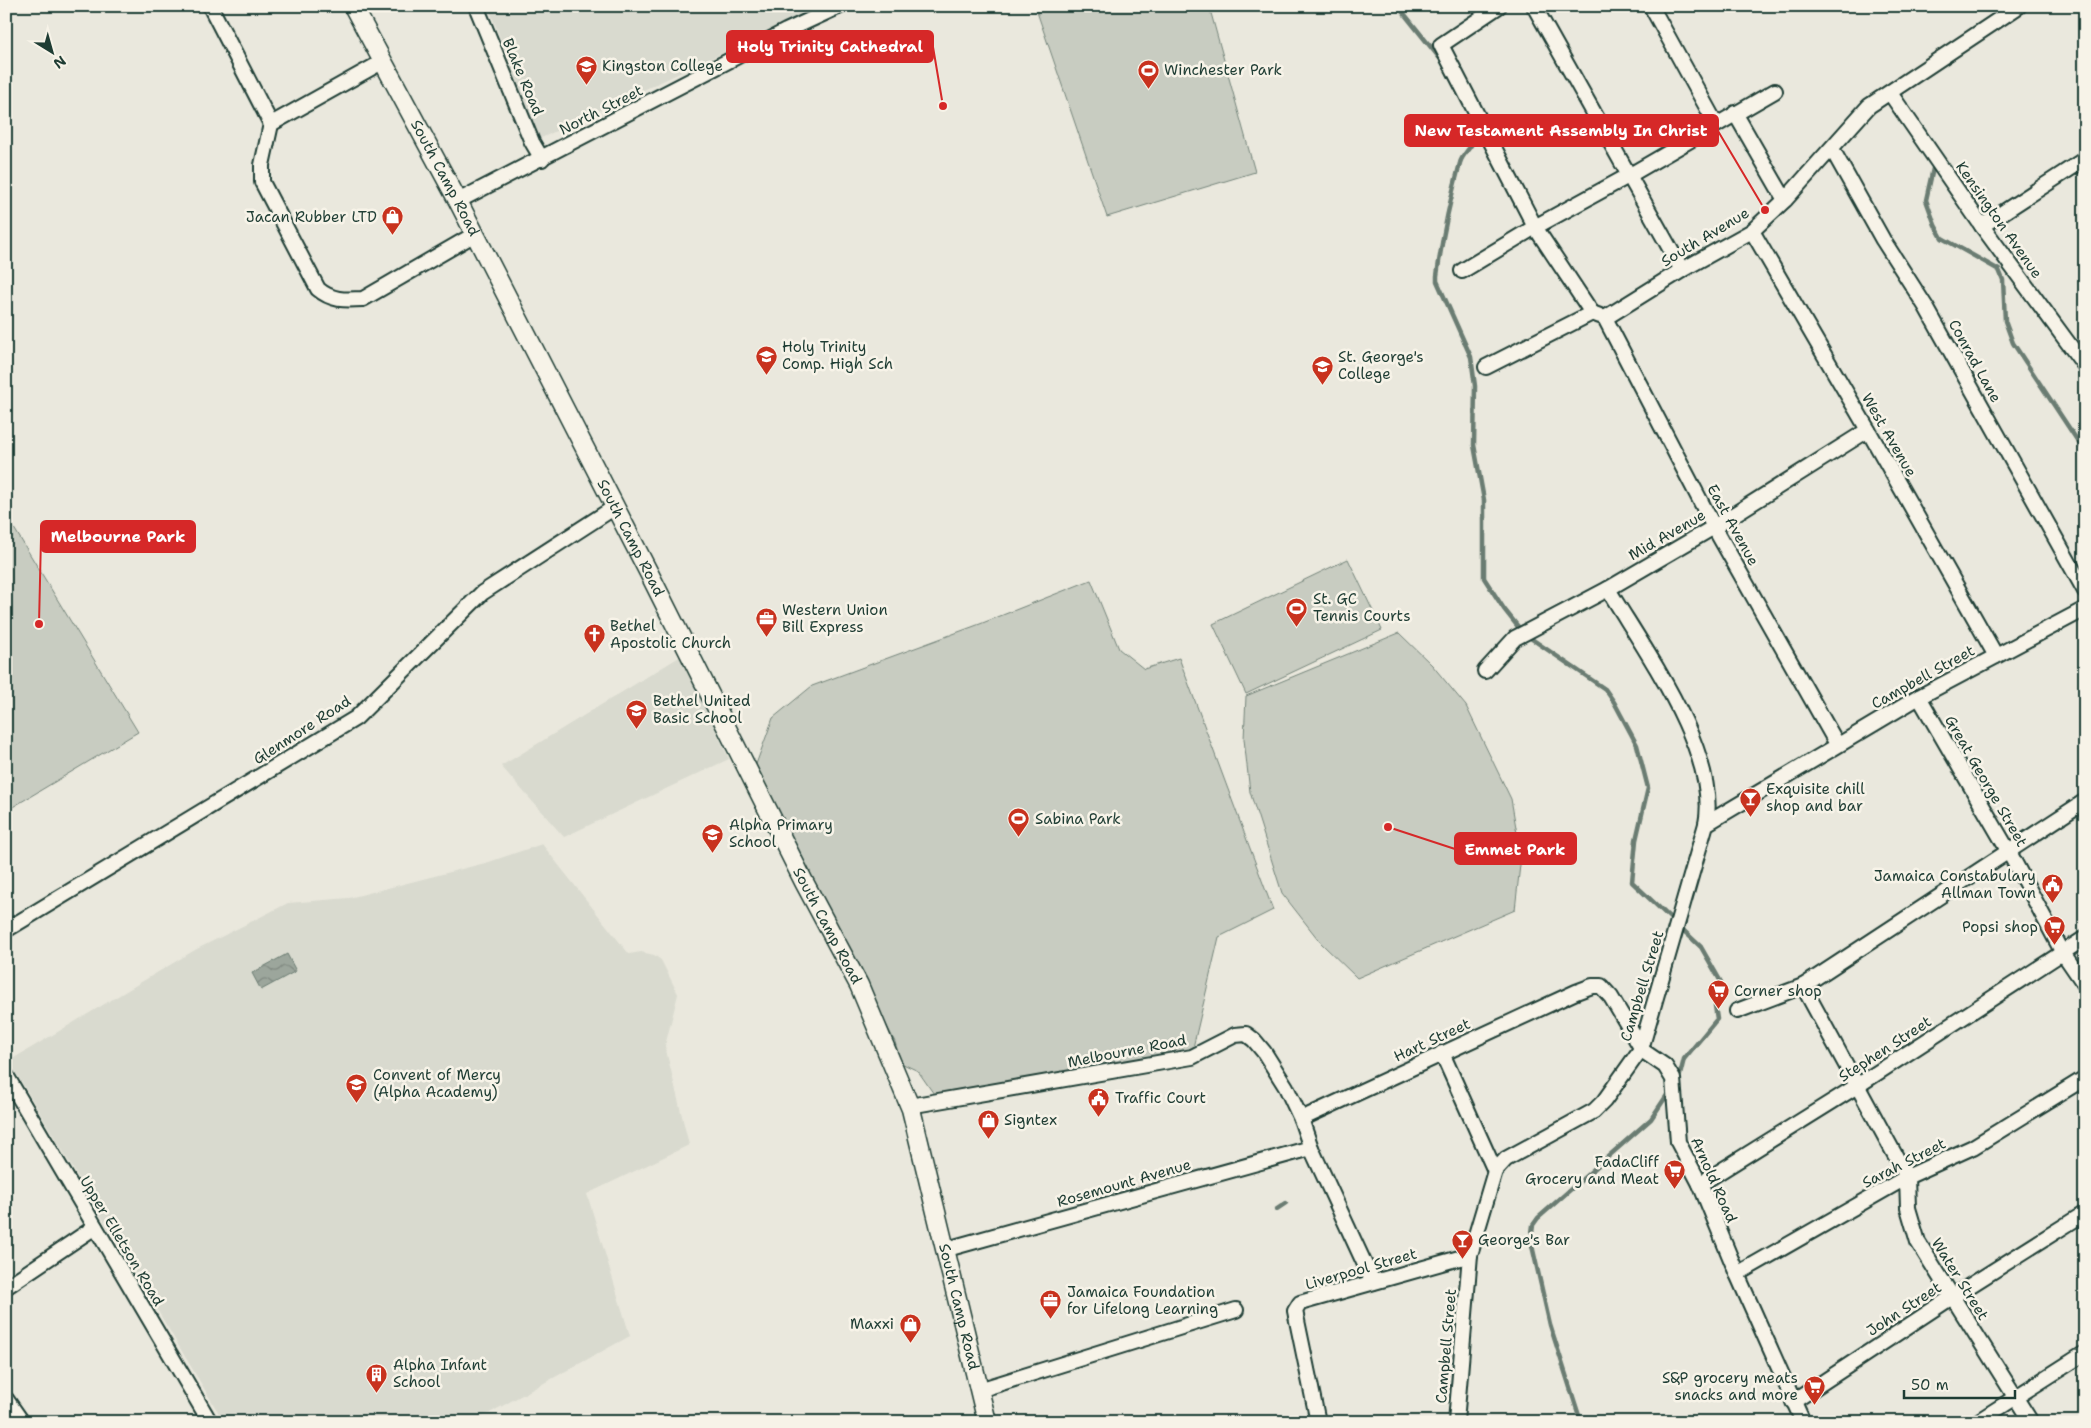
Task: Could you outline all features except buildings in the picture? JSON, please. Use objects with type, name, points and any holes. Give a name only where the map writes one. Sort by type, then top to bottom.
[{"type":"main road","name":"South Camp Road","points":[[353,6],[458,201],[804,882],[859,985],[911,1109],[947,1249],[987,1422]]},
{"type":"street","points":[[210,6],[271,124],[262,165],[262,182],[318,289],[326,296],[344,300],[363,299],[475,234]]},
{"type":"street","name":"Blake Road","points":[[476,6],[532,142],[542,159]]},
{"type":"street","name":"North Street","points":[[458,201],[786,31],[840,6]]},
{"type":"street","points":[[1499,6],[1441,45],[1535,227],[1592,313],[1605,318]]},
{"type":"street","points":[[1534,6],[1682,270]]},
{"type":"street","points":[[1650,6],[1716,124]]},
{"type":"street","name":"South Avenue","points":[[1605,318],[1682,270],[1752,231],[1785,200],[1869,106],[2019,6]]},
{"type":"street","points":[[271,124],[382,62]]},
{"type":"street","points":[[1462,271],[1535,227],[1630,175],[1775,91]]},
{"type":"street","name":"Kensington Avenue","points":[[1890,93],[1982,226],[2084,364]]},
{"type":"street","points":[[1735,113],[1785,200]]},
{"type":"street","name":"Conrad Lane","points":[[1832,149],[1883,240],[1926,307],[2085,591]]},
{"type":"street","points":[[1982,226],[2085,159]]},
{"type":"street","name":"West Avenue","points":[[1752,231],[1868,430],[1996,656]]},
{"type":"street","points":[[1486,366],[1592,313]]},
{"type":"street","name":"East Avenue","points":[[1605,318],[1714,527],[1837,744]]},
{"type":"street","name":"Mid Avenue","points":[[1485,671],[1515,638],[1608,588],[1714,527],[1868,430]]},
{"type":"street","name":"Glenmore Road","points":[[6,930],[356,718],[482,593],[615,507]]},
{"type":"street","points":[[1608,588],[1677,705],[1692,737],[1707,786],[1708,813],[1706,824]]},
{"type":"street","name":"Campbell Street","points":[[1456,1422],[1470,1255],[1495,1171],[1506,1159],[1594,1111],[1604,1101],[1641,1049],[1706,824],[1837,744],[1919,697],[2085,609]]},
{"type":"street","name":"Great George Street","points":[[1919,697],[2009,852],[2063,953],[2085,985]]},
{"type":"street","points":[[1737,1011],[1803,986],[2085,801]]},
{"type":"street","name":"Stephen Street","points":[[1700,1184],[1857,1086],[2085,938]]},
{"type":"street","name":"Arnold Road","points":[[1576,992],[1592,986],[1601,986],[1615,1004],[1641,1049],[1665,1066],[1673,1078],[1678,1142],[1700,1184],[1737,1274],[1803,1422]]},
{"type":"street","name":"Water Street","points":[[1803,986],[1907,1177],[1908,1208],[1918,1242],[2031,1422]]},
{"type":"street","name":"Hart Street","points":[[1301,1119],[1576,992]]},
{"type":"street","name":"Melbourne Road","points":[[911,1109],[915,1105],[1192,1057],[1235,1035],[1246,1034],[1264,1052],[1286,1087],[1301,1119],[1310,1148],[1373,1282]]},
{"type":"street","points":[[1442,1053],[1495,1171]]},
{"type":"street","name":"Upper Elletson Road","points":[[6,1076],[210,1422]]},
{"type":"street","name":"Sarah Street","points":[[1737,1274],[1907,1177],[1973,1147],[2085,1078]]},
{"type":"street","name":"Rosemount Avenue","points":[[947,1249],[1310,1148]]},
{"type":"street","name":"John Street","points":[[1793,1402],[1952,1297],[2085,1213]]},
{"type":"street","points":[[6,1287],[95,1227]]},
{"type":"street","name":"Liverpool Street","points":[[1318,1422],[1295,1311],[1300,1303],[1470,1255]]},
{"type":"street","points":[[979,1390],[1236,1310]]},
{"type":"street","points":[[1977,1422],[2085,1353]]},
{"type":"street","points":[[6,1399],[22,1422]]},
{"type":"shaded area","name":"Kingston College","points":[[488,6],[823,6],[539,139]]},
{"type":"shaded area","name":"Winchester Park","points":[[1035,6],[1209,6],[1255,172],[1107,217]]},
{"type":"shaded area","points":[[6,515],[138,732],[6,811]]},
{"type":"shaded area","name":"St. GC Tennis Courts","points":[[1348,559],[1382,630],[1246,694],[1213,624]]},
{"type":"shaded area","name":"Sabina Park","points":[[1091,580],[1119,649],[1144,669],[1179,658],[1273,910],[1219,937],[1192,1052],[938,1100],[918,1071],[901,1063],[895,1042],[755,767],[773,718],[812,686],[980,624]]},
{"type":"shaded area","points":[[1399,633],[1432,665],[1466,706],[1511,799],[1521,856],[1515,910],[1357,978],[1321,943],[1282,893],[1250,792],[1244,739],[1246,696]]},
{"type":"shaded area","name":"Bethel United Basic School","points":[[681,656],[729,759],[564,837],[501,766]]},
{"type":"shaded area","name":"Convent of Mercy (Alpha Academy)","points":[[542,844],[629,954],[641,952],[654,955],[661,960],[678,994],[665,1046],[689,1145],[587,1194],[630,1336],[473,1422],[224,1422],[9,1061],[195,950],[288,903],[349,898],[489,862]]},
{"type":"water","points":[[287,954],[296,971],[261,990],[252,973]]},
{"type":"waterway","points":[[1398,6],[1442,61]]},
{"type":"waterway","points":[[1456,88],[1473,121],[1475,137],[1461,159],[1456,177],[1444,233],[1437,281],[1471,357],[1475,386],[1474,445],[1484,500],[1484,578],[1504,609],[1523,633],[1605,689],[1637,745],[1648,788],[1636,840],[1632,882],[1701,947],[1721,982],[1715,1006],[1717,1019],[1684,1059],[1680,1075],[1676,1080]]},
{"type":"waterway","points":[[1934,164],[1926,200],[1935,225],[1942,238],[1999,270],[2003,280],[2005,321],[2013,343],[2085,452]]},
{"type":"waterway","points":[[1581,1422],[1550,1325],[1531,1241],[1533,1225],[1538,1218],[1651,1119],[1671,1089]]},
{"type":"waterway","points":[[1277,1209],[1286,1203]]},
{"type":"place","name":"Kingston College","points":[[586,85]]},
{"type":"place","name":"Winchester Park","points":[[1148,89]]},
{"type":"place","name":"Holy Trinity Cathedral","points":[[943,106]]},
{"type":"place","name":"New Testament Assembly In Christ","points":[[1765,210]]},
{"type":"place","name":"Jacan Rubber LTD","points":[[393,236]]},
{"type":"place","name":"Holy Trinity Comp. High Sch","points":[[766,375]]},
{"type":"place","name":"St. George's College","points":[[1322,385]]},
{"type":"place","name":"Melbourne Park","points":[[39,624]]},
{"type":"place","name":"St. GC Tennis Courts","points":[[1297,627]]},
{"type":"place","name":"Western Union Bill Express","points":[[766,638]]},
{"type":"place","name":"Bethel Apostolic Church","points":[[594,654]]},
{"type":"place","name":"Bethel United Basic School","points":[[637,729]]},
{"type":"place","name":"Exquisite chill shop and bar","points":[[1750,817]]},
{"type":"place","name":"Emmet Park","points":[[1388,827]]},
{"type":"place","name":"Sabina Park","points":[[1019,838]]},
{"type":"place","name":"Alpha Primary School","points":[[713,853]]},
{"type":"place","name":"Jamaica Constabulary Allman Town","points":[[2052,904]]},
{"type":"place","name":"Popsi shop","points":[[2054,946]]},
{"type":"place","name":"Corner shop","points":[[1718,1010]]},
{"type":"place","name":"Convent of Mercy (Alpha Academy)","points":[[357,1103]]},
{"type":"place","name":"Traffic Court","points":[[1099,1117]]},
{"type":"place","name":"Signtex","points":[[988,1139]]},
{"type":"place","name":"FadaCliff Grocery and Meat","points":[[1675,1190]]},
{"type":"place","name":"George's Bar","points":[[1462,1259]]},
{"type":"place","name":"Jamaica Foundation for Lifelong Learning","points":[[1051,1320]]},
{"type":"place","name":"Maxxi","points":[[910,1343]]},
{"type":"place","name":"Alpha Infant School","points":[[377,1393]]},
{"type":"place","name":"S&P grocery meats snacks and more","points":[[1814,1406]]}]
